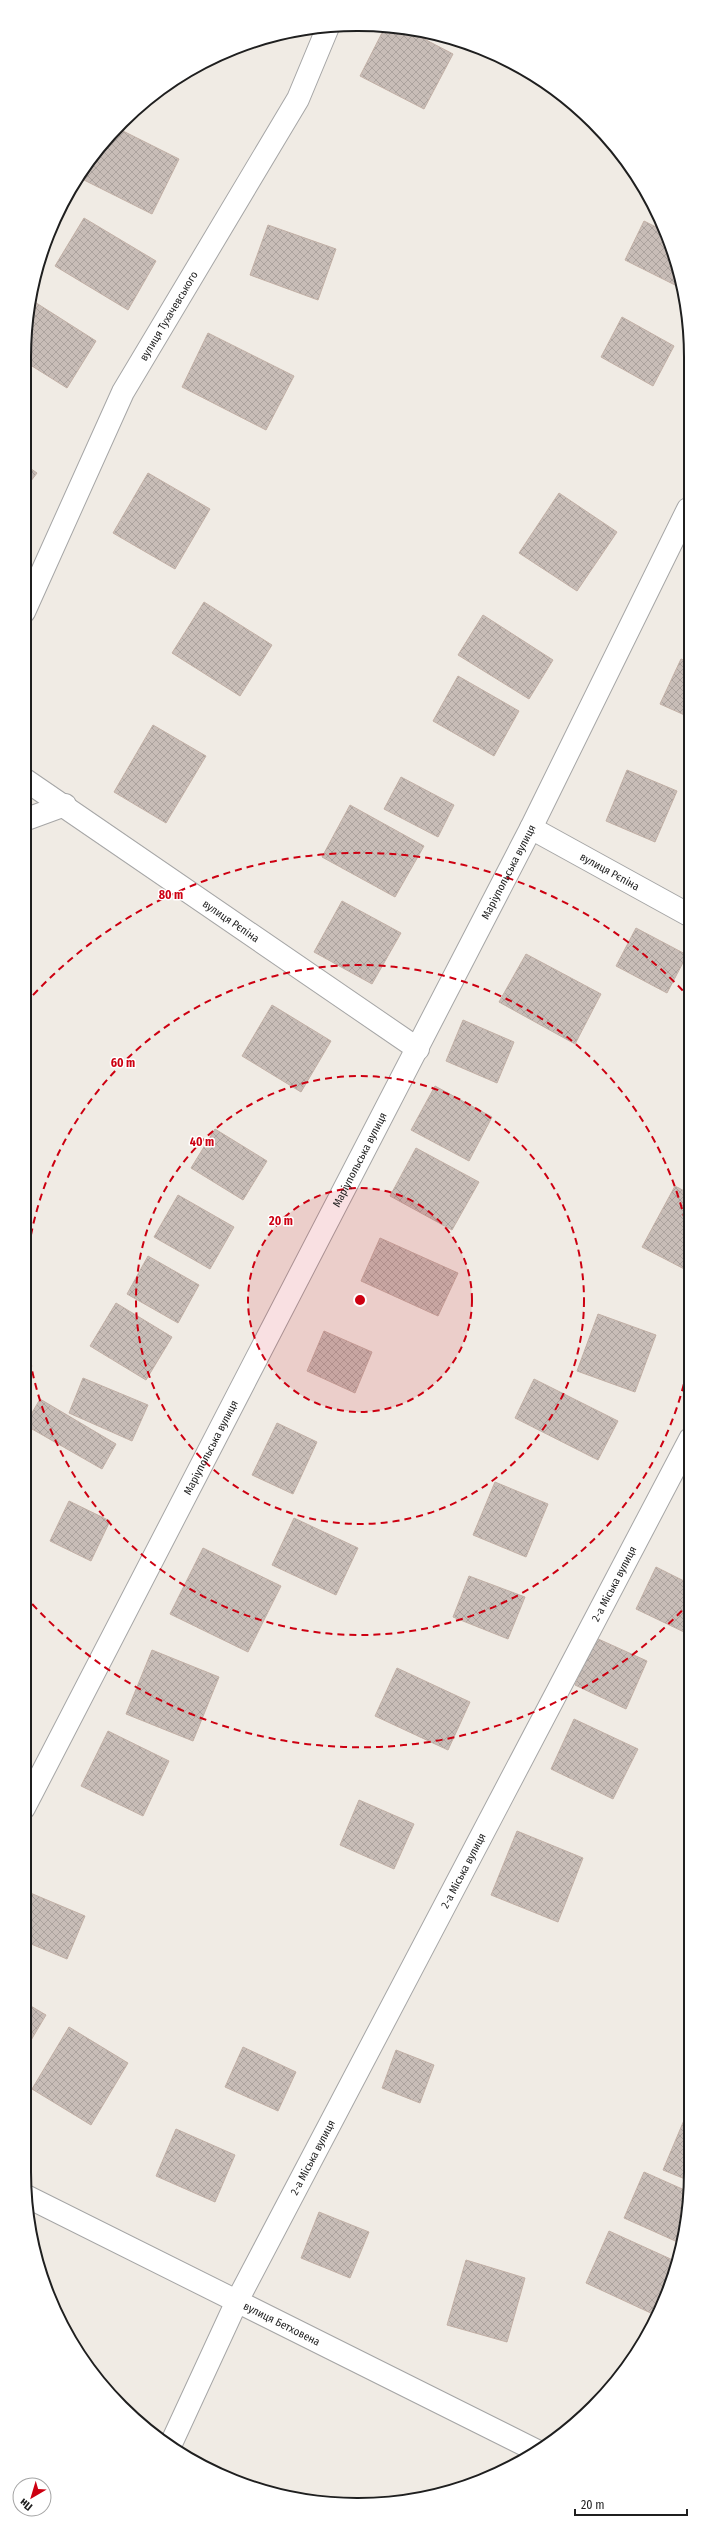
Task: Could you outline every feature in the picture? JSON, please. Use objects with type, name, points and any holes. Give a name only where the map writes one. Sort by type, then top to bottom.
[{"type":"street","name":"вулиця Тухачевського","points":[[31,596],[123,392],[298,99],[326,33]]},
{"type":"street","name":"Маріупольська вулиця","points":[[31,1795],[531,828],[684,517]]},
{"type":"street","name":"вулиця Рєпіна","points":[[31,784],[418,1049]]},
{"type":"street","points":[[31,818],[65,806]]},
{"type":"street","name":"вулиця Рєпіна","points":[[531,828],[684,911]]},
{"type":"street","name":"2-а Міська вулиця","points":[[173,2441],[237,2301],[684,1450]]},
{"type":"street","name":"вулиця Бетховена","points":[[33,2199],[531,2448]]},
{"type":"building","points":[[382,32],[420,37],[453,54],[424,109],[360,76]]},
{"type":"building","points":[[123,131],[179,159],[152,214],[84,180],[98,159]]},
{"type":"building","points":[[84,218],[156,261],[128,310],[55,266]]},
{"type":"building","points":[[644,221],[656,227],[667,253],[676,285],[625,260]]},
{"type":"building","points":[[268,225],[336,249],[318,300],[250,275]]},
{"type":"building","points":[[36,303],[96,341],[67,388],[31,365],[32,336]]},
{"type":"building","points":[[622,317],[674,346],[653,386],[601,357]]},
{"type":"building","points":[[208,333],[294,376],[266,430],[182,387]]},
{"type":"building","points":[[31,469],[37,473],[31,481]]},
{"type":"building","points":[[148,473],[210,509],[175,569],[113,533]]},
{"type":"building","points":[[559,493],[617,532],[577,591],[519,553]]},
{"type":"building","points":[[204,602],[272,645],[240,696],[172,653]]},
{"type":"building","points":[[483,615],[553,660],[529,699],[458,655]]},
{"type":"building","points":[[681,659],[684,660],[684,715],[660,704]]},
{"type":"building","points":[[458,676],[519,711],[494,756],[433,721]]},
{"type":"building","points":[[153,725],[206,756],[166,823],[114,792]]},
{"type":"building","points":[[627,770],[677,791],[655,842],[606,821]]},
{"type":"building","points":[[401,777],[454,805],[438,837],[384,809]]},
{"type":"building","points":[[350,805],[424,846],[395,897],[322,857]]},
{"type":"building","points":[[342,901],[401,933],[372,984],[314,952]]},
{"type":"building","points":[[636,928],[684,953],[684,961],[667,993],[616,966]]},
{"type":"building","points":[[526,954],[601,994],[575,1044],[499,1002]]},
{"type":"building","points":[[272,1005],[331,1041],[301,1092],[242,1056]]},
{"type":"building","points":[[463,1020],[514,1042],[497,1083],[446,1061]]},
{"type":"building","points":[[435,1086],[492,1117],[469,1161],[411,1130]]},
{"type":"building","points":[[215,1129],[267,1161],[243,1200],[191,1168]]},
{"type":"building","points":[[416,1148],[479,1182],[452,1230],[390,1196]]},
{"type":"building","points":[[675,1186],[684,1191],[684,1269],[642,1247]]},
{"type":"building","points":[[178,1195],[234,1227],[210,1269],[154,1237]]},
{"type":"building","points":[[380,1238],[458,1273],[438,1316],[361,1281]]},
{"type":"building","points":[[148,1256],[199,1285],[178,1323],[127,1294]]},
{"type":"building","points":[[116,1303],[172,1337],[146,1380],[90,1346]]},
{"type":"building","points":[[598,1314],[656,1335],[635,1392],[577,1371]]},
{"type":"building","points":[[324,1331],[372,1352],[355,1393],[307,1371]]},
{"type":"building","points":[[83,1378],[148,1405],[132,1441],[69,1413]]},
{"type":"building","points":[[534,1379],[618,1421],[598,1460],[515,1418]]},
{"type":"building","points":[[40,1399],[116,1444],[102,1469],[31,1428],[31,1415]]},
{"type":"building","points":[[277,1423],[317,1442],[293,1494],[252,1475]]},
{"type":"building","points":[[495,1482],[548,1504],[526,1557],[473,1535]]},
{"type":"building","points":[[69,1501],[110,1521],[91,1561],[50,1541]]},
{"type":"building","points":[[294,1518],[358,1548],[336,1595],[272,1565]]},
{"type":"building","points":[[203,1548],[281,1586],[248,1652],[170,1614]]},
{"type":"building","points":[[656,1567],[684,1581],[684,1632],[636,1609]]},
{"type":"building","points":[[469,1576],[525,1597],[508,1639],[453,1617]]},
{"type":"building","points":[[596,1638],[647,1661],[626,1709],[575,1685]]},
{"type":"building","points":[[152,1650],[219,1677],[193,1741],[126,1714]]},
{"type":"building","points":[[397,1668],[470,1702],[448,1750],[375,1716]]},
{"type":"building","points":[[574,1719],[638,1749],[613,1799],[551,1769]]},
{"type":"building","points":[[108,1731],[169,1761],[143,1816],[81,1786]]},
{"type":"building","points":[[359,1800],[414,1824],[394,1869],[340,1845]]},
{"type":"building","points":[[517,1831],[583,1858],[558,1922],[491,1895]]},
{"type":"building","points":[[31,1893],[85,1916],[67,1959],[31,1944]]},
{"type":"building","points":[[31,2006],[46,2015],[31,2040]]},
{"type":"building","points":[[69,2027],[128,2063],[91,2125],[32,2089]]},
{"type":"building","points":[[243,2047],[296,2072],[278,2111],[225,2087]]},
{"type":"building","points":[[396,2050],[434,2065],[420,2103],[382,2088]]},
{"type":"building","points":[[684,2120],[684,2178],[663,2170]]},
{"type":"building","points":[[176,2129],[235,2155],[215,2202],[156,2176]]},
{"type":"building","points":[[644,2172],[683,2189],[676,2242],[624,2218]]},
{"type":"building","points":[[319,2212],[369,2232],[350,2278],[301,2258]]},
{"type":"building","points":[[609,2231],[672,2260],[667,2276],[651,2313],[586,2283]]},
{"type":"building","points":[[466,2260],[525,2278],[507,2342],[447,2325]]}]
